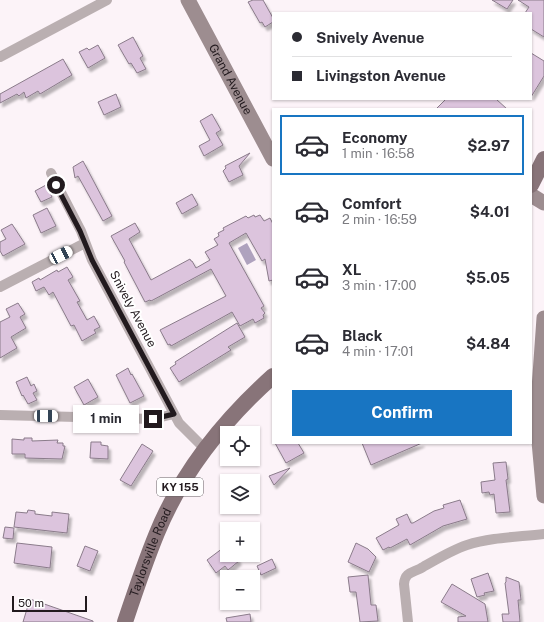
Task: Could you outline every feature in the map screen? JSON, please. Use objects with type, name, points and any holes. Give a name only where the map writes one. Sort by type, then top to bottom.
[{"type":"main road","points":[[532,183],[544,159]]},
{"type":"main road","name":"Taylorsville Road","points":[[125,622],[157,532],[175,496],[205,449],[224,425],[253,394],[272,377]]},
{"type":"street","points":[[0,57],[106,0]]},
{"type":"street","name":"Grand Avenue","points":[[188,0],[272,157]]},
{"type":"street","name":"Snively Avenue","points":[[51,173],[80,231],[92,260],[179,423],[205,449]]},
{"type":"street","points":[[532,196],[544,203]]},
{"type":"street","points":[[0,287],[85,243]]},
{"type":"street","points":[[544,325],[538,403],[538,431],[544,496]]},
{"type":"street","points":[[0,415],[153,419],[174,414]]},
{"type":"street","points":[[408,622],[404,584],[406,575],[456,549],[475,542],[544,534]]},
{"type":"shaded area","points":[[247,243],[256,260],[247,265],[238,248]]},
{"type":"building","points":[[253,0],[263,0],[272,16],[272,23],[265,27],[262,22],[260,23],[248,2]]},
{"type":"building","points":[[492,0],[513,0],[507,9]]},
{"type":"building","points":[[518,0],[544,0],[544,37],[532,30],[532,12],[526,12],[529,7]]},
{"type":"building","points":[[133,37],[143,56],[140,58],[146,69],[137,73],[131,63],[129,64],[118,45]]},
{"type":"building","points":[[98,45],[105,58],[88,68],[79,52],[87,48],[89,50]]},
{"type":"building","points":[[532,54],[544,61],[544,76],[532,95]]},
{"type":"building","points":[[63,59],[72,75],[40,94],[38,91],[26,98],[24,92],[19,96],[17,94],[0,103],[0,94]]},
{"type":"building","points":[[116,94],[121,107],[104,115],[98,102]]},
{"type":"building","points":[[445,100],[497,100],[506,108],[437,108]]},
{"type":"building","points":[[212,114],[221,130],[216,133],[223,145],[204,156],[199,146],[210,140],[200,121]]},
{"type":"building","points":[[250,153],[239,166],[243,175],[229,182],[223,171],[226,168],[225,166]]},
{"type":"building","points":[[83,161],[112,216],[103,221],[78,176],[75,178],[73,167]]},
{"type":"building","points":[[46,185],[52,197],[41,202],[35,191]]},
{"type":"building","points":[[192,194],[198,205],[182,214],[176,203]]},
{"type":"building","points":[[47,208],[56,226],[41,233],[33,215]]},
{"type":"building","points":[[254,215],[255,217],[260,215],[264,221],[270,218],[272,222],[272,280],[269,281],[265,259],[262,261],[246,233],[229,243],[264,306],[261,308],[265,313],[263,315],[264,318],[255,323],[253,319],[240,326],[232,312],[171,346],[170,344],[168,345],[160,330],[226,296],[211,269],[151,301],[145,302],[111,236],[135,223],[140,232],[129,239],[151,280],[190,259],[196,268],[210,260],[205,252],[218,245],[214,239],[219,236],[218,233],[224,230],[223,228],[246,216],[248,218]]},
{"type":"building","points":[[12,224],[25,244],[3,256],[0,251],[0,242],[6,239],[1,230]]},
{"type":"building","points":[[67,267],[73,277],[68,280],[80,301],[77,302],[87,320],[94,316],[100,327],[94,330],[96,333],[82,341],[74,325],[71,326],[53,292],[49,295],[44,287],[36,291],[32,282],[39,278],[40,280],[57,270],[58,272]]},
{"type":"building","points":[[18,303],[25,314],[20,317],[26,328],[11,337],[17,348],[0,358],[0,322],[10,317],[6,309]]},
{"type":"building","points":[[237,323],[245,337],[228,347],[231,350],[179,382],[170,368],[176,364],[175,362]]},
{"type":"building","points":[[128,368],[144,396],[130,403],[116,375]]},
{"type":"building","points":[[27,377],[31,386],[34,384],[37,391],[33,393],[37,400],[28,404],[23,395],[22,396],[16,382]]},
{"type":"building","points":[[88,379],[98,397],[84,405],[74,387]]},
{"type":"building","points":[[24,438],[32,438],[32,441],[58,440],[57,443],[63,443],[63,446],[65,446],[62,459],[25,458],[25,454],[12,454],[12,439],[24,440]]},
{"type":"building","points":[[91,442],[101,442],[101,445],[108,446],[108,459],[90,458]]},
{"type":"building","points":[[142,444],[153,451],[131,486],[120,480]]},
{"type":"building","points":[[276,444],[299,444],[304,453],[286,463]]},
{"type":"building","points":[[362,444],[420,444],[371,465]]},
{"type":"building","points":[[506,462],[508,479],[506,480],[510,512],[496,513],[494,494],[490,495],[489,492],[482,493],[481,482],[495,480],[493,463]]},
{"type":"building","points":[[290,468],[274,485],[269,476]]},
{"type":"building","points":[[460,500],[467,519],[443,526],[410,545],[407,539],[383,550],[376,538],[399,525],[396,519],[407,514],[411,523],[413,523],[434,511],[444,508],[443,505]]},
{"type":"building","points":[[28,510],[35,511],[35,514],[52,516],[52,512],[69,514],[67,533],[14,527],[16,512],[27,513]]},
{"type":"building","points":[[5,527],[14,528],[13,539],[3,538]]},
{"type":"building","points":[[17,543],[52,547],[50,568],[14,563]]},
{"type":"building","points":[[356,543],[368,549],[376,557],[369,572],[348,562]]},
{"type":"building","points":[[85,546],[98,551],[90,571],[77,566]]},
{"type":"building","points":[[220,550],[220,562],[238,562],[228,570],[225,566],[216,573],[207,560]]},
{"type":"building","points":[[272,559],[276,568],[261,575],[257,566]]},
{"type":"building","points":[[488,573],[494,591],[484,593],[485,595],[477,597],[471,579]]},
{"type":"building","points":[[368,575],[371,605],[376,605],[378,621],[360,622],[356,592],[350,592],[348,577]]},
{"type":"building","points":[[506,577],[519,582],[521,600],[518,600],[520,622],[503,622],[502,614],[509,614],[505,583]]},
{"type":"building","points":[[452,584],[485,604],[488,622],[458,622],[458,617],[466,616],[441,602]]},
{"type":"building","points":[[30,599],[93,621],[93,622],[23,622]]},
{"type":"building","points":[[250,614],[251,622],[227,622],[226,618]]},
{"type":"route","points":[[56,185],[80,231],[92,260],[174,414],[153,419]]}]
